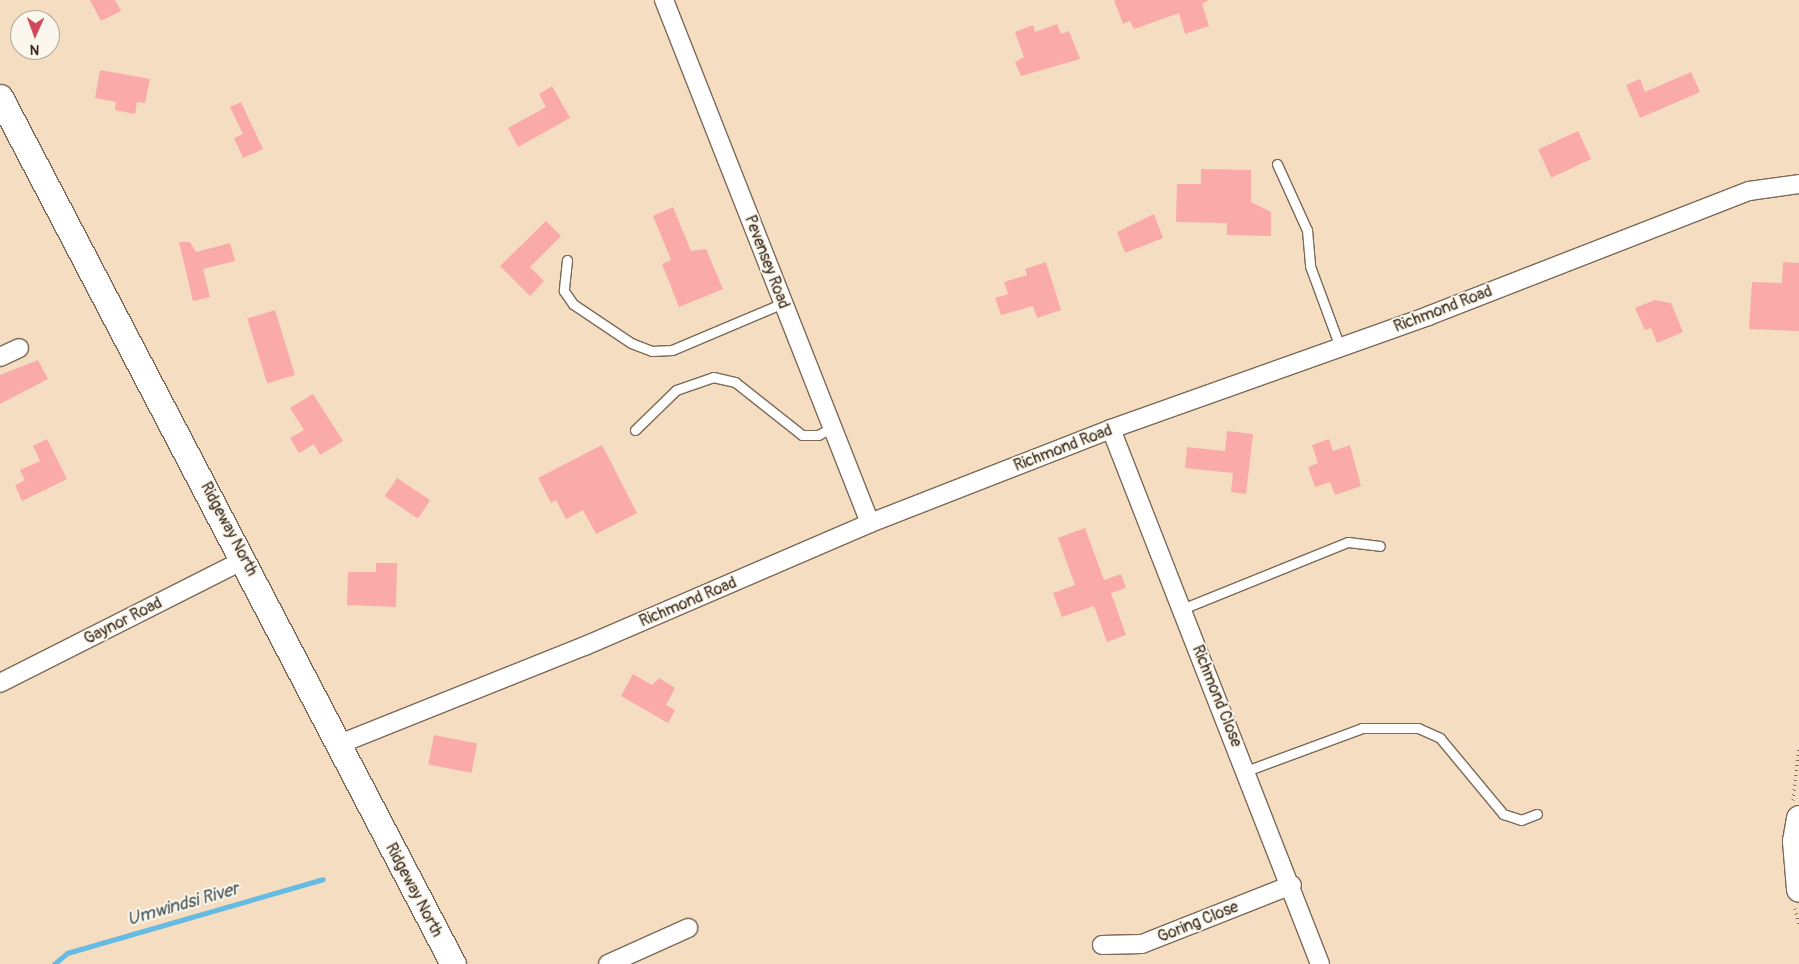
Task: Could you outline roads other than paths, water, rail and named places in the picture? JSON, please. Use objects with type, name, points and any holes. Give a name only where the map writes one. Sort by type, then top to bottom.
[{"type":"street","name":"Pevensey Road","points":[[664,0],[870,523]]},
{"type":"street","name":"Ridgeway North","points":[[0,97],[245,559],[338,745],[453,964]]},
{"type":"street","name":"Richmond Road","points":[[338,745],[584,646],[870,523],[1111,429],[1340,347],[1739,195],[1799,184]]},
{"type":"street","points":[[0,357],[19,348]]},
{"type":"street","name":"Richmond Close","points":[[1111,429],[1292,885],[1320,964]]},
{"type":"street","name":"Gaynor Road","points":[[0,683],[245,559]]},
{"type":"street","points":[[1799,818],[1795,841],[1799,889]]},
{"type":"street","name":"Goring Close","points":[[1102,945],[1142,944],[1292,885]]},
{"type":"street","points":[[608,964],[688,928]]},
{"type":"lane","points":[[1277,164],[1307,230],[1310,266],[1340,347]]},
{"type":"lane","points":[[567,260],[564,291],[573,304],[631,343],[652,351],[672,350],[783,303]]},
{"type":"lane","points":[[635,430],[676,390],[714,377],[735,382],[802,435],[818,435],[831,428]]},
{"type":"lane","points":[[1182,609],[1348,542],[1380,546]]},
{"type":"lane","points":[[1246,771],[1362,728],[1418,728],[1440,738],[1503,814],[1520,820],[1537,814]]},
{"type":"waterway","name":"Umwindsi River","points":[[54,964],[67,953],[323,879]]}]
